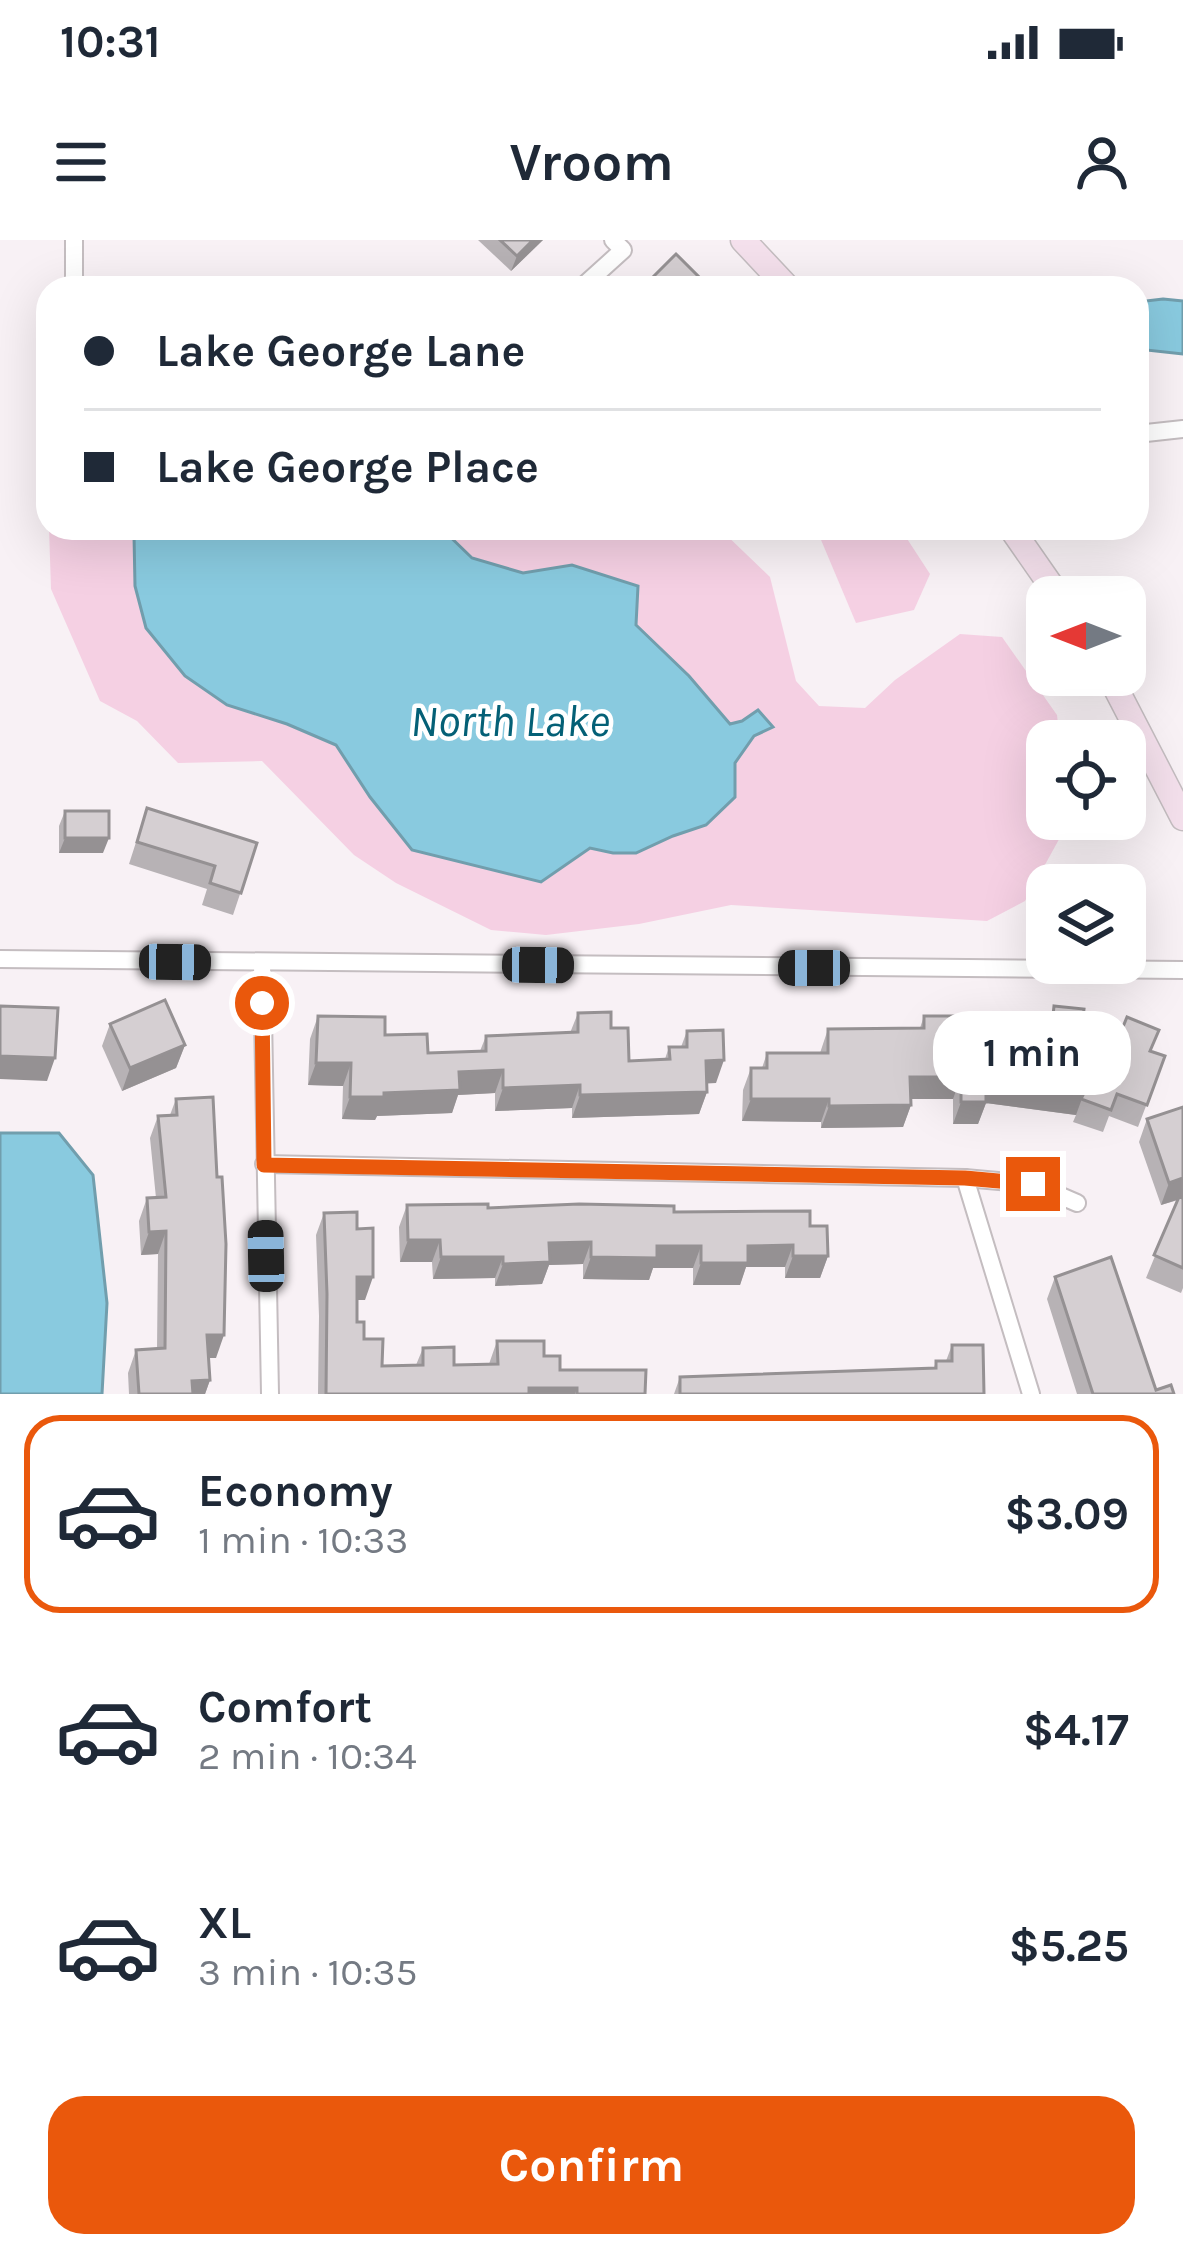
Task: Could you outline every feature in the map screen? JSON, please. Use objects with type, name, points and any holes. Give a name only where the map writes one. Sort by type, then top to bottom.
[{"type":"main road","points":[[742,240],[776,276]]},
{"type":"main road","points":[[1019,540],[1044,576]]},
{"type":"main road","points":[[1120,696],[1183,818]]},
{"type":"street","points":[[74,240],[74,276]]},
{"type":"street","points":[[594,276],[622,250],[613,240]]},
{"type":"street","points":[[1149,432],[1183,428]]},
{"type":"street","points":[[0,959],[1183,970]]},
{"type":"street","points":[[262,963],[271,1394]]},
{"type":"street","points":[[264,1165],[965,1178],[1033,1184],[1077,1203]]},
{"type":"street","points":[[965,1178],[1031,1394]]},
{"type":"shaded area","points":[[49,540],[731,540],[770,577],[796,681],[819,706],[865,708],[895,680],[960,634],[1002,637],[1026,671],[1026,696],[1044,696],[1057,715],[1058,720],[1026,720],[1026,840],[1059,840],[1045,864],[1026,864],[1025,901],[987,921],[731,905],[639,924],[546,935],[491,930],[396,883],[354,855],[262,761],[178,763],[137,721],[100,701],[51,589]]},
{"type":"shaded area","points":[[821,540],[908,540],[930,574],[914,610],[856,623]]},
{"type":"water","points":[[1149,301],[1183,301],[1183,354],[1149,350]]},
{"type":"water","name":"North Lake","points":[[134,540],[453,540],[472,558],[523,573],[572,565],[638,586],[636,625],[730,724],[758,710],[773,727],[754,736],[735,763],[735,797],[706,825],[636,853],[590,848],[541,882],[412,850],[336,745],[227,705],[185,676],[146,628],[135,586]]},
{"type":"water","points":[[0,1133],[59,1133],[93,1175],[107,1303],[102,1394],[0,1394]]},
{"type":"building","points":[[500,240],[533,240],[517,256]]},
{"type":"building","points":[[676,254],[698,276],[654,276]]},
{"type":"building","points":[[147,808],[257,843],[241,893],[210,883],[215,866],[137,842]]},
{"type":"building","points":[[65,811],[109,811],[109,838],[65,838]]},
{"type":"building","points":[[165,1000],[185,1045],[130,1068],[110,1024]]},
{"type":"building","points":[[0,1006],[58,1008],[55,1058],[0,1056]]},
{"type":"building","points":[[1054,1006],[1084,1009],[1082,1026],[1118,1039],[1127,1017],[1159,1030],[1150,1051],[1165,1056],[1147,1105],[1117,1094],[1111,1110],[1081,1099],[1084,1093],[986,1079],[986,1102],[961,1102],[961,1077],[910,1077],[911,1105],[829,1106],[829,1099],[751,1099],[751,1068],[767,1068],[767,1053],[828,1053],[828,1029],[924,1028],[924,1016],[955,1016],[955,1033],[1011,1030],[1051,1035]]},
{"type":"building","points":[[611,1012],[611,1028],[628,1028],[629,1061],[670,1059],[669,1047],[687,1047],[687,1031],[723,1030],[724,1060],[706,1061],[707,1092],[580,1095],[580,1085],[503,1088],[503,1070],[459,1072],[460,1090],[350,1097],[351,1063],[316,1063],[318,1016],[385,1017],[385,1035],[427,1034],[428,1053],[486,1051],[486,1036],[578,1032],[578,1013]]},
{"type":"building","points":[[213,1097],[226,1244],[224,1335],[207,1335],[210,1380],[192,1381],[193,1394],[139,1394],[136,1350],[165,1348],[166,1231],[149,1232],[147,1198],[166,1197],[158,1116],[177,1115],[176,1099]]},
{"type":"building","points":[[1183,1107],[1183,1178],[1169,1183],[1147,1119]]},
{"type":"building","points":[[1179,1197],[1183,1198],[1183,1268],[1154,1255]]},
{"type":"building","points":[[488,1204],[488,1208],[579,1204],[674,1206],[674,1212],[810,1211],[810,1226],[827,1226],[828,1256],[793,1256],[793,1245],[748,1246],[748,1263],[701,1263],[701,1246],[657,1246],[657,1258],[591,1257],[591,1242],[549,1243],[550,1262],[503,1264],[503,1257],[441,1257],[440,1240],[408,1240],[407,1205]]},
{"type":"building","points":[[357,1212],[357,1229],[373,1228],[373,1277],[357,1277],[357,1322],[364,1322],[364,1339],[383,1339],[382,1366],[423,1365],[423,1348],[454,1347],[454,1365],[498,1364],[497,1341],[544,1341],[544,1356],[560,1356],[560,1370],[646,1370],[645,1394],[529,1388],[529,1394],[326,1394],[324,1213]]},
{"type":"building","points":[[1111,1257],[1156,1390],[1171,1385],[1174,1394],[1093,1394],[1055,1277]]},
{"type":"building","points":[[952,1345],[983,1345],[984,1394],[680,1394],[680,1377],[936,1368],[936,1361],[952,1361]]},
{"type":"route","points":[[262,1003],[264,1165],[965,1178],[1033,1184]]}]
